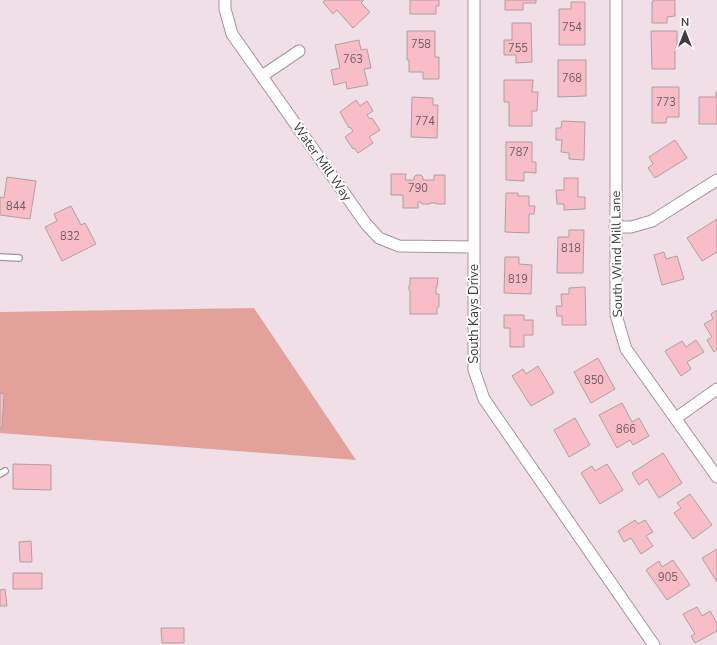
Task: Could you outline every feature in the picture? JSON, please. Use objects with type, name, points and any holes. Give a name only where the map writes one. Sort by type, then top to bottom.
[{"type":"street","name":"Water Mill Way","points":[[226,0],[225,9],[232,34],[366,224],[379,238],[399,246],[474,246]]},
{"type":"street","name":"South Kays Drive","points":[[474,0],[474,370],[484,399],[654,645]]},
{"type":"street","name":"South Wind Mill Lane","points":[[616,0],[616,315],[626,349],[717,477]]},
{"type":"street","points":[[262,76],[299,51]]},
{"type":"street","points":[[615,227],[631,227],[652,220],[717,180]]},
{"type":"street","points":[[676,418],[717,389]]},
{"type":"lane","points":[[0,258],[19,258]]},
{"type":"shaded area","points":[[254,308],[356,460],[0,433],[0,312]]},
{"type":"building","points":[[325,0],[363,0],[361,3],[370,12],[353,28],[337,10],[333,14],[323,2]]},
{"type":"building","points":[[410,0],[439,0],[439,6],[436,6],[436,14],[410,14]]},
{"type":"building","points":[[505,0],[536,0],[536,3],[523,3],[523,10],[505,10]]},
{"type":"building","points":[[653,0],[675,0],[675,16],[667,17],[667,23],[652,23]]},
{"type":"building","points":[[571,2],[585,2],[585,45],[559,45],[559,9],[571,9]]},
{"type":"building","points":[[512,23],[531,23],[532,62],[516,63],[516,55],[504,55],[504,40],[512,40]]},
{"type":"building","points":[[407,31],[435,31],[435,57],[439,57],[439,79],[423,79],[423,72],[409,72],[409,60],[407,60]]},
{"type":"building","points":[[651,31],[677,31],[675,69],[652,69]]},
{"type":"building","points":[[359,40],[361,50],[367,49],[371,68],[364,69],[368,85],[347,89],[346,82],[334,85],[331,70],[340,68],[335,45]]},
{"type":"building","points":[[558,60],[586,60],[586,96],[558,97]]},
{"type":"building","points":[[504,80],[533,80],[532,92],[538,92],[537,111],[532,111],[532,126],[509,126],[509,102],[504,102]]},
{"type":"building","points":[[652,87],[679,87],[679,117],[667,117],[666,123],[652,123]]},
{"type":"building","points":[[716,92],[717,124],[699,124],[699,97],[716,97]]},
{"type":"building","points":[[412,97],[433,98],[433,105],[438,105],[437,138],[411,137]]},
{"type":"building","points":[[356,100],[360,106],[367,101],[373,111],[367,115],[370,119],[372,118],[380,130],[369,137],[373,143],[358,153],[354,148],[353,149],[345,137],[353,131],[350,127],[349,128],[340,112]]},
{"type":"building","points":[[562,121],[585,122],[584,160],[569,159],[569,153],[561,152],[562,140],[556,140],[556,128],[561,128]]},
{"type":"building","points":[[675,140],[687,158],[655,178],[648,168],[653,164],[649,157]]},
{"type":"building","points":[[506,142],[532,142],[532,162],[536,162],[536,173],[524,172],[524,181],[506,180]]},
{"type":"building","points":[[391,174],[406,174],[405,180],[414,180],[416,175],[421,175],[423,180],[434,180],[434,175],[445,175],[445,204],[422,204],[421,202],[418,202],[418,208],[403,208],[403,195],[391,195]]},
{"type":"building","points":[[7,177],[36,181],[30,219],[0,215],[0,197],[4,198]]},
{"type":"building","points":[[564,178],[578,178],[578,197],[585,197],[585,209],[564,210],[564,204],[557,204],[556,190],[564,190]]},
{"type":"building","points":[[506,193],[518,193],[518,196],[529,196],[529,206],[535,206],[534,214],[529,214],[529,233],[505,232]]},
{"type":"building","points":[[71,206],[81,225],[85,223],[96,244],[62,261],[45,227],[57,221],[54,214]]},
{"type":"building","points":[[717,219],[717,252],[702,261],[687,238]]},
{"type":"building","points":[[569,230],[584,230],[583,273],[557,273],[558,237],[569,237]]},
{"type":"building","points":[[664,252],[666,259],[677,256],[684,279],[662,285],[654,255]]},
{"type":"building","points":[[505,257],[519,257],[519,264],[532,265],[531,294],[504,293]]},
{"type":"building","points":[[410,278],[438,278],[436,294],[439,294],[439,307],[437,307],[437,314],[410,314]]},
{"type":"building","points":[[585,287],[586,325],[562,325],[562,316],[557,316],[556,306],[562,306],[561,294],[569,294],[569,288]]},
{"type":"building","points":[[717,310],[717,350],[714,352],[707,340],[712,337],[704,324],[713,319],[711,314]]},
{"type":"building","points":[[504,315],[524,315],[524,320],[533,320],[533,335],[524,335],[524,347],[510,347],[510,328],[504,328]]},
{"type":"building","points":[[696,340],[704,352],[687,362],[691,369],[681,376],[665,351],[682,341],[686,347]]},
{"type":"building","points":[[598,358],[615,389],[591,403],[574,372]]},
{"type":"building","points":[[538,366],[554,393],[531,406],[512,376],[523,369],[526,374]]},
{"type":"building","points":[[0,393],[4,394],[2,428],[0,428]]},
{"type":"building","points":[[622,403],[632,422],[639,418],[649,436],[633,445],[630,440],[617,448],[599,415]]},
{"type":"building","points":[[575,418],[590,445],[569,457],[554,430]]},
{"type":"building","points":[[663,453],[682,483],[659,498],[647,479],[639,485],[632,473]]},
{"type":"building","points":[[13,464],[51,465],[51,490],[13,489]]},
{"type":"building","points":[[607,464],[623,490],[600,504],[581,473],[592,466],[595,471]]},
{"type":"building","points":[[690,494],[712,525],[693,539],[674,513],[681,508],[677,503]]},
{"type":"building","points":[[635,520],[638,524],[645,520],[653,532],[646,536],[653,546],[641,554],[631,538],[624,542],[618,531]]},
{"type":"building","points":[[31,541],[32,562],[20,562],[19,542]]},
{"type":"building","points":[[717,549],[717,582],[702,558]]},
{"type":"building","points":[[673,560],[690,585],[667,600],[646,570],[659,561],[662,567]]},
{"type":"building","points":[[13,573],[42,573],[42,589],[13,589]]},
{"type":"building","points":[[5,589],[7,606],[0,606],[0,590]]},
{"type":"building","points":[[697,607],[702,616],[710,611],[717,623],[717,631],[695,643],[691,636],[695,634],[683,614]]},
{"type":"building","points":[[161,628],[184,628],[184,643],[162,643]]}]
